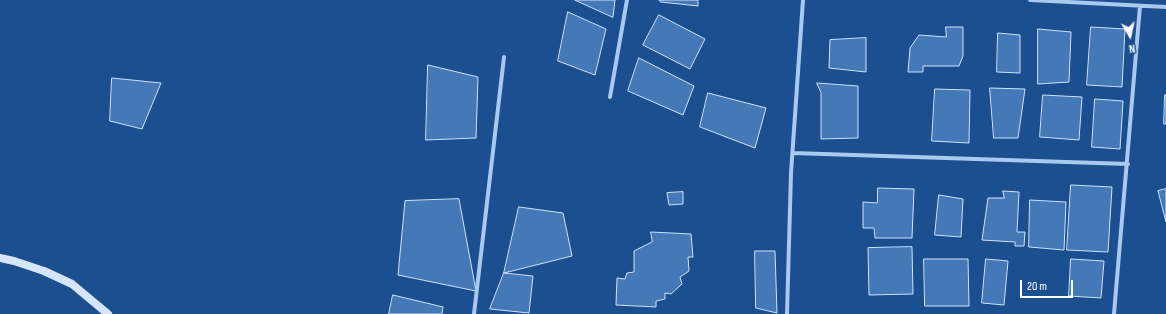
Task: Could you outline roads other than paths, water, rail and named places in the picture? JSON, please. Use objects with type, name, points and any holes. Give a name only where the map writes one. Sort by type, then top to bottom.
[{"type":"main road","points":[[0,258],[14,260],[44,271],[72,284],[108,314]]},
{"type":"street","points":[[610,97],[627,0]]},
{"type":"street","points":[[787,314],[793,153],[803,0]]},
{"type":"street","points":[[1030,0],[1166,7]]},
{"type":"street","points":[[1114,314],[1128,164],[1140,6]]},
{"type":"street","points":[[474,314],[504,57]]},
{"type":"street","points":[[793,153],[1128,164]]}]
